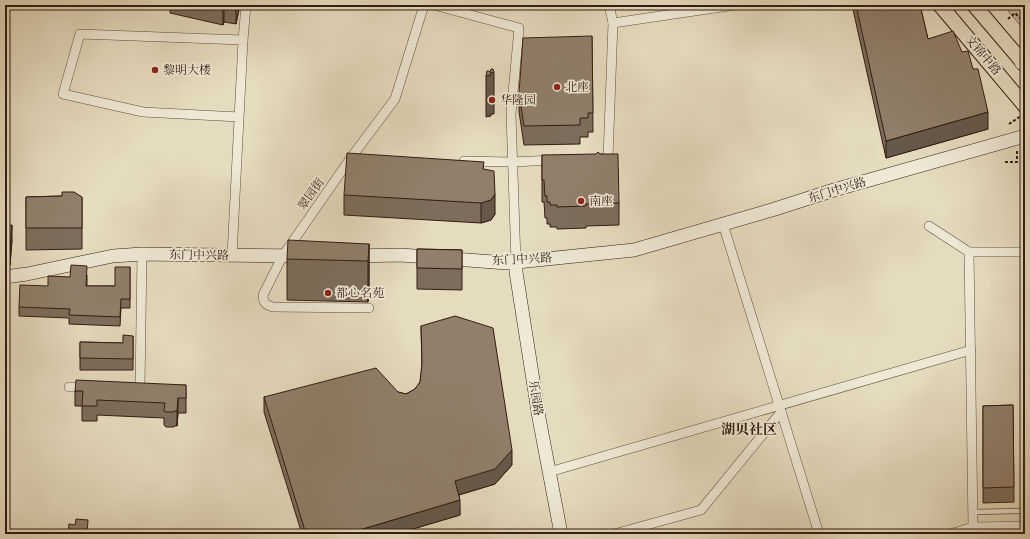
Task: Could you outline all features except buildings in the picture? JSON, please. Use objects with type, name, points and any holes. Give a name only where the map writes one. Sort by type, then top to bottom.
[{"type":"main road","name":"文锦中路","points":[[940,5],[1025,106]]},
{"type":"main road","points":[[974,5],[1024,63]]},
{"type":"street","points":[[232,256],[246,5]]},
{"type":"street","name":"翠园街","points":[[369,308],[273,307],[266,305],[263,300],[282,257],[354,159],[395,99],[424,5]]},
{"type":"street","points":[[434,5],[519,28],[511,114],[516,262]]},
{"type":"street","points":[[592,159],[608,158],[613,23],[609,5]]},
{"type":"street","points":[[613,23],[715,6],[735,5]]},
{"type":"street","points":[[239,117],[143,112],[63,94],[80,34],[243,40]]},
{"type":"street","name":"东门中兴路","points":[[338,256],[401,255],[507,263],[634,250],[775,209],[834,190],[1025,136]]},
{"type":"street","points":[[459,161],[513,162],[560,160]]},
{"type":"street","points":[[723,224],[819,534]]},
{"type":"street","points":[[929,226],[969,252],[1025,252]]},
{"type":"street","points":[[969,252],[973,527]]},
{"type":"street","points":[[140,386],[142,254]]},
{"type":"street","name":"东门中兴路","points":[[5,277],[27,274],[99,258],[142,254],[282,257],[314,256]]},
{"type":"street","name":"乐园路","points":[[516,262],[518,287],[539,418],[561,534]]},
{"type":"street","points":[[549,472],[780,409],[971,350]]},
{"type":"street","points":[[69,387],[101,387]]},
{"type":"street","points":[[614,534],[700,510],[780,409]]},
{"type":"street","points":[[950,534],[973,527],[1025,526]]},
{"type":"lane","points":[[973,512],[1019,511],[1025,513]]},
{"type":"path","points":[[1008,19],[1015,13],[1025,24]]},
{"type":"path","points":[[1009,124],[1025,113]]},
{"type":"path","points":[[1005,162],[1017,162],[1016,149]]},
{"type":"green space","points":[[1003,5],[1025,5],[1025,31]]},
{"type":"place","name":"黎明大楼","points":[[155,70]]},
{"type":"place","name":"北座","points":[[557,87]]},
{"type":"place","name":"华隆园","points":[[492,100]]},
{"type":"place","name":"南座","points":[[581,201]]},
{"type":"place","name":"都心名苑","points":[[328,293]]},
{"type":"district","name":"湖贝社区","points":[[749,429]]}]
